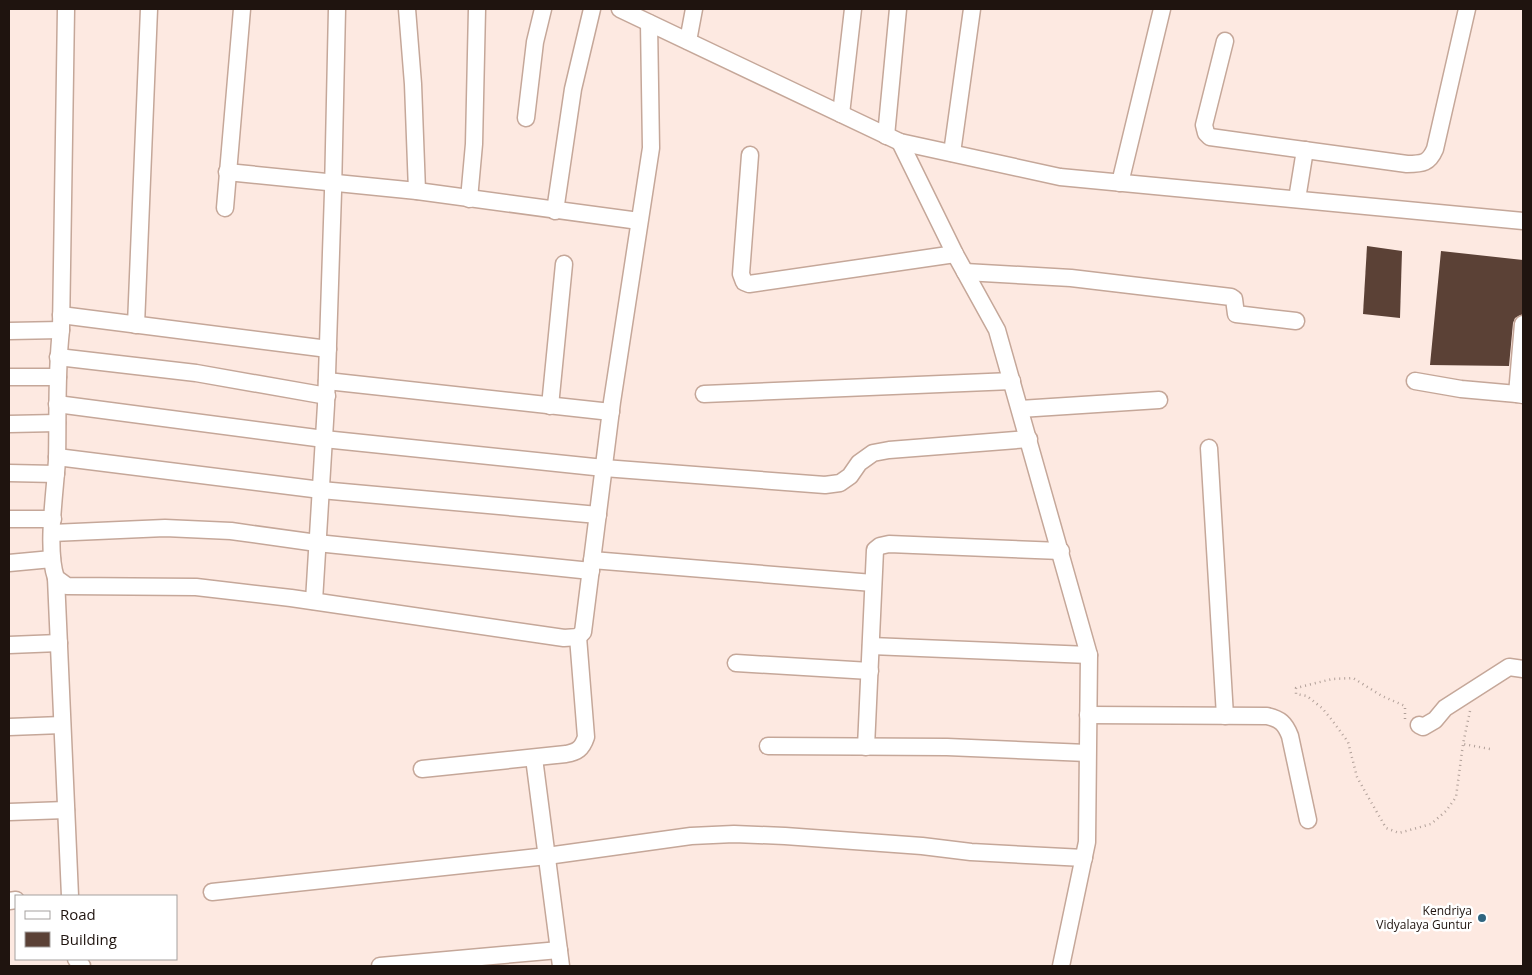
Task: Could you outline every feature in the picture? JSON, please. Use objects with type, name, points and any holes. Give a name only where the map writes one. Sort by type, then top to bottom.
[{"type":"street","points":[[66,9],[61,322],[58,357],[57,457],[52,559],[56,578],[70,895]]},
{"type":"street","points":[[136,324],[149,9]]},
{"type":"street","points":[[225,208],[242,9]]},
{"type":"street","points":[[314,601],[327,388],[337,9]]},
{"type":"street","points":[[407,9],[414,103],[417,192]]},
{"type":"street","points":[[469,199],[474,144],[477,9]]},
{"type":"street","points":[[526,118],[534,42],[543,9]]},
{"type":"street","points":[[555,211],[573,89],[592,9]]},
{"type":"street","points":[[688,41],[694,9]]},
{"type":"street","points":[[841,114],[852,9]]},
{"type":"street","points":[[898,9],[893,139],[998,330],[1089,655],[1087,842],[1061,966]]},
{"type":"street","points":[[952,153],[972,9]]},
{"type":"street","points":[[1120,183],[1162,9]]},
{"type":"street","points":[[1225,41],[1204,125],[1206,133],[1210,137],[1407,164],[1426,162],[1432,157],[1435,149],[1467,9]]},
{"type":"street","points":[[634,14],[893,139],[952,153],[1060,177],[1523,221]]},
{"type":"street","points":[[56,578],[67,586],[196,587],[314,601],[564,638],[578,637],[583,632],[611,412],[650,148],[634,14]]},
{"type":"street","points":[[1297,199],[1305,150]]},
{"type":"street","points":[[750,155],[741,274],[744,282],[749,284],[955,254]]},
{"type":"street","points":[[227,172],[417,192],[639,221]]},
{"type":"street","points":[[550,406],[564,264]]},
{"type":"street","points":[[965,272],[1071,278],[1231,297],[1234,299],[1236,314],[1296,321]]},
{"type":"street","points":[[9,331],[61,322],[136,324],[328,349]]},
{"type":"street","points":[[1415,381],[1520,394],[1523,324]]},
{"type":"street","points":[[58,357],[327,388],[611,412]]},
{"type":"street","points":[[9,377],[58,377]]},
{"type":"street","points":[[704,394],[1012,381]]},
{"type":"street","points":[[1020,409],[1159,400]]},
{"type":"street","points":[[57,404],[324,439],[604,468],[825,485],[840,483],[850,476],[859,463],[872,453],[1029,439]]},
{"type":"street","points":[[9,424],[57,423]]},
{"type":"street","points":[[1209,448],[1225,716]]},
{"type":"street","points":[[57,457],[321,490],[598,515]]},
{"type":"street","points":[[9,473],[56,474]]},
{"type":"street","points":[[9,519],[53,526],[231,531],[317,543],[592,566],[873,583]]},
{"type":"street","points":[[866,747],[874,550],[888,544],[1061,551]]},
{"type":"street","points":[[9,563],[52,559]]},
{"type":"street","points":[[422,770],[575,752],[583,746],[586,737],[578,637]]},
{"type":"street","points":[[9,645],[59,643]]},
{"type":"street","points":[[871,646],[1089,655]]},
{"type":"street","points":[[736,663],[870,671]]},
{"type":"street","points":[[1419,725],[1423,727],[1434,720],[1445,708],[1509,668],[1523,669]]},
{"type":"street","points":[[1088,716],[1267,716],[1279,719],[1286,726],[1290,736],[1308,820]]},
{"type":"street","points":[[9,727],[62,725]]},
{"type":"street","points":[[768,746],[947,747],[1087,753]]},
{"type":"street","points":[[380,966],[560,958],[534,758]]},
{"type":"street","points":[[9,812],[66,810]]},
{"type":"street","points":[[212,892],[547,856],[691,836],[734,834],[922,846],[971,852],[1084,858]]},
{"type":"path","points":[[1419,725],[1405,719],[1405,706],[1382,696],[1354,678],[1332,679],[1296,688],[1296,694],[1307,696],[1322,708],[1348,742],[1357,777],[1366,796],[1386,828],[1400,833],[1431,824],[1446,811],[1456,797],[1463,744],[1474,690]]},
{"type":"path","points":[[1463,744],[1490,749]]},
{"type":"building","points":[[1367,246],[1402,251],[1400,318],[1363,314]]},
{"type":"building","points":[[1441,251],[1523,260],[1523,314],[1515,318],[1513,323],[1509,366],[1430,365]]},
{"type":"place","name":"Kendriya Vidyalaya Guntur","points":[[1482,918]]}]
